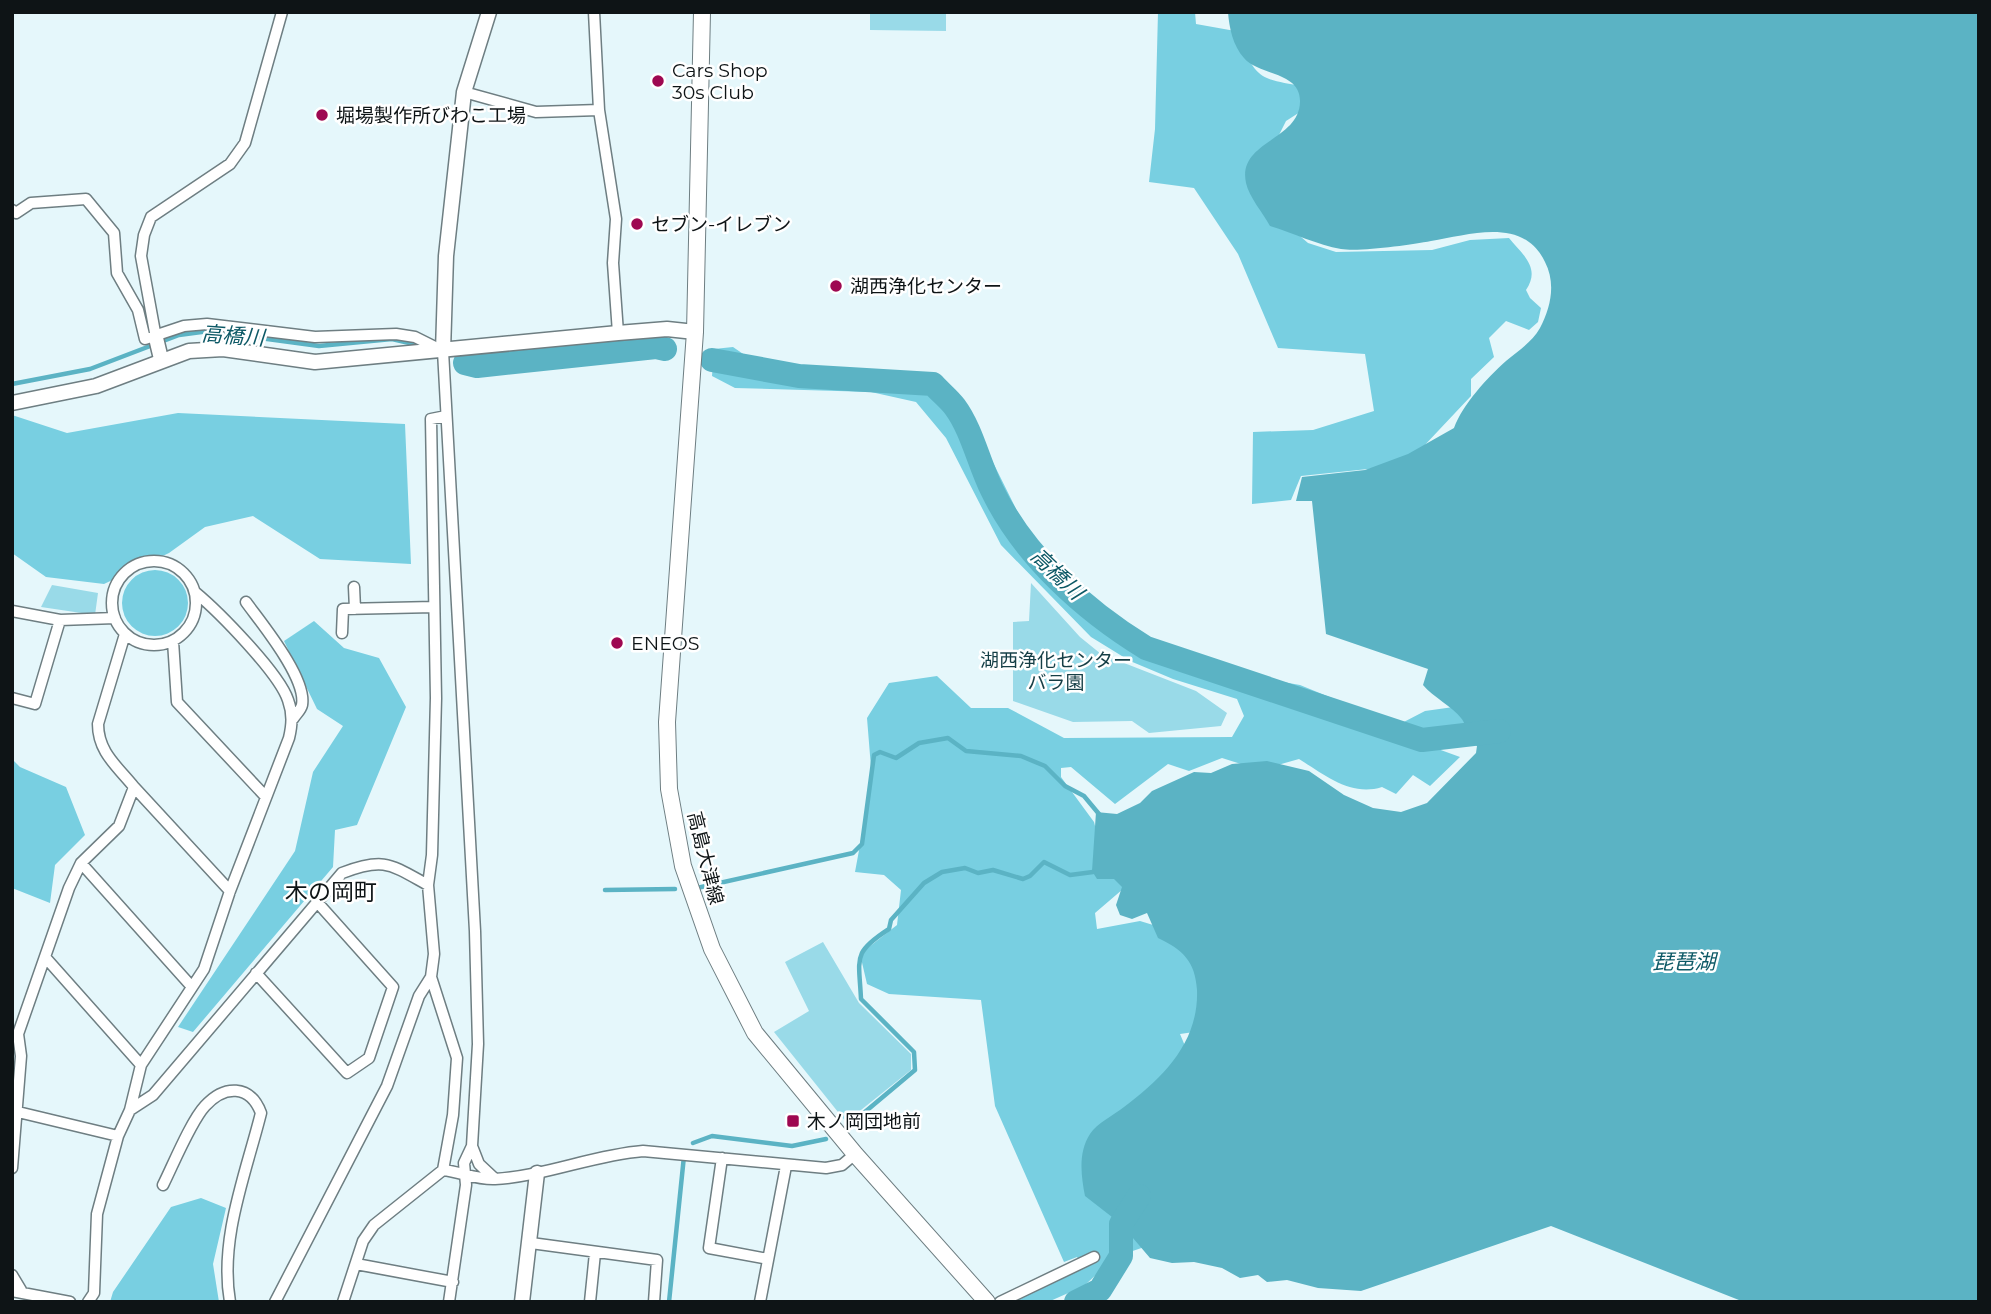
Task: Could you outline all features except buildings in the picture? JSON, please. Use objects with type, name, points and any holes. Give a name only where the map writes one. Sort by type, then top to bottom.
[{"type":"main road","points":[[695,338],[702,12]]},
{"type":"main road","name":"高島大津線","points":[[695,338],[667,722],[669,789],[682,866],[712,949],[755,1032],[855,1154],[987,1302]]},
{"type":"street","points":[[162,359],[141,256],[147,226],[151,217],[230,164],[245,143],[282,12]]},
{"type":"street","points":[[449,1302],[466,1185],[464,1163],[472,1146],[478,1044],[475,932],[443,351],[446,256],[464,92],[489,12]]},
{"type":"street","points":[[594,12],[599,110],[616,219],[613,263],[618,332]]},
{"type":"street","points":[[464,92],[536,112],[599,110]]},
{"type":"street","points":[[12,210],[16,213],[31,203],[86,199],[114,233],[117,273],[138,310],[145,339],[184,326],[207,324],[316,337],[396,334],[415,337],[443,351]]},
{"type":"street","points":[[12,403],[96,386],[189,351],[223,349],[315,362],[618,332],[667,329],[695,338]]},
{"type":"street","points":[[275,1302],[387,1086],[419,996],[431,977],[434,954],[428,885],[432,855],[436,698],[431,419],[446,416]]},
{"type":"street","points":[[195,592],[196,611],[188,629],[173,641],[148,645],[125,634],[115,618],[112,602],[116,585],[127,572],[141,563],[158,561],[175,566],[188,577],[195,592],[281,686],[293,719]]},
{"type":"street","points":[[354,587],[355,609]]},
{"type":"street","points":[[88,1302],[94,1293],[97,1214],[118,1136],[130,1110],[141,1065],[204,969],[230,891],[289,738],[293,719],[302,707],[302,694],[290,666],[246,602]]},
{"type":"street","points":[[342,633],[343,609],[434,607]]},
{"type":"street","points":[[12,611],[60,620],[115,618]]},
{"type":"street","points":[[12,698],[35,704],[60,620]]},
{"type":"street","points":[[125,634],[98,724],[98,739],[105,755],[230,891]]},
{"type":"street","points":[[173,641],[177,702],[266,797]]},
{"type":"street","points":[[12,1168],[21,1056],[18,1034],[69,888],[81,863],[119,826],[134,787]]},
{"type":"street","points":[[130,1110],[153,1095],[342,873],[370,862],[397,868],[428,885]]},
{"type":"street","points":[[81,863],[192,987]]},
{"type":"street","points":[[256,973],[347,1073],[369,1058],[393,987],[317,902]]},
{"type":"street","points":[[46,957],[141,1065]]},
{"type":"street","points":[[343,1302],[363,1241],[374,1225],[443,1170],[453,1115],[457,1058],[431,977]]},
{"type":"street","points":[[163,1185],[203,1107],[217,1096],[233,1090],[243,1090],[250,1094],[261,1113],[229,1242],[226,1277],[230,1302]]},
{"type":"street","points":[[18,1112],[118,1136]]},
{"type":"street","points":[[472,1146],[479,1164],[495,1179]]},
{"type":"street","points":[[443,1170],[495,1179],[537,1173],[619,1153],[643,1151],[825,1168],[842,1165],[855,1154]]},
{"type":"street","points":[[722,1158],[709,1248],[768,1259]]},
{"type":"street","points":[[760,1302],[786,1166]]},
{"type":"street","points":[[522,1302],[531,1243],[537,1173]]},
{"type":"street","points":[[531,1243],[657,1260],[654,1302]]},
{"type":"street","points":[[590,1302],[595,1253]]},
{"type":"street","points":[[1000,1302],[1094,1257]]},
{"type":"street","points":[[356,1264],[453,1282]]},
{"type":"street","points":[[12,1275],[16,1290],[70,1302]]},
{"type":"green space","points":[[870,12],[946,12],[946,31],[870,30]]},
{"type":"green space","name":"湖西浄化センター バラ園","points":[[1031,583],[1080,637],[1101,654],[1196,691],[1227,713],[1221,726],[1149,733],[1132,721],[1073,722],[1013,701],[1013,622],[1029,621]]},
{"type":"green space","points":[[52,585],[98,593],[95,615],[41,607]]},
{"type":"green space","points":[[823,942],[859,1003],[911,1054],[911,1070],[846,1122],[774,1032],[809,1011],[785,962]]},
{"type":"shaded area","points":[[1158,12],[1195,12],[1196,24],[1252,34],[1243,43],[1247,56],[1258,72],[1272,80],[1303,86],[1311,105],[1286,121],[1274,145],[1270,210],[1308,243],[1336,252],[1432,250],[1470,240],[1509,238],[1528,262],[1532,275],[1526,290],[1541,308],[1538,322],[1529,330],[1506,321],[1489,338],[1494,357],[1471,379],[1471,396],[1406,465],[1301,476],[1291,500],[1252,504],[1253,432],[1313,430],[1374,411],[1365,354],[1278,348],[1238,254],[1194,188],[1149,182],[1155,129]]},
{"type":"shaded area","points":[[733,347],[752,360],[938,379],[969,414],[1027,531],[1125,629],[1255,677],[1300,685],[1398,725],[1425,711],[1482,703],[1473,727],[1438,749],[1460,757],[1430,786],[1413,775],[1396,794],[1382,787],[1349,787],[1299,759],[1260,770],[1222,758],[1189,771],[1168,764],[1115,804],[1071,767],[1061,768],[1061,777],[1094,822],[1102,853],[1120,869],[1123,889],[1095,913],[1097,929],[1140,921],[1219,945],[1208,1030],[1180,1034],[1188,1053],[1165,1240],[1115,1257],[1084,1286],[1048,1302],[1014,1302],[1083,1268],[1077,1257],[1064,1262],[995,1106],[981,1000],[889,994],[867,984],[860,954],[897,925],[901,890],[884,875],[855,872],[872,780],[867,718],[889,683],[937,676],[971,708],[1008,708],[1064,738],[1232,737],[1244,716],[1237,699],[1173,679],[1130,661],[1091,637],[1001,545],[946,438],[916,402],[871,392],[735,388],[712,376],[714,349]]},
{"type":"shaded area","points":[[178,413],[405,424],[411,564],[320,559],[253,516],[205,527],[169,553],[104,584],[46,577],[12,553],[12,415],[67,433]]},
{"type":"shaded area","points":[[155,570],[168,573],[178,580],[185,590],[188,603],[185,616],[178,626],[168,633],[155,636],[142,633],[132,626],[125,616],[122,603],[125,590],[132,580],[142,573]]},
{"type":"shaded area","points":[[314,621],[344,648],[379,658],[406,707],[357,825],[335,830],[333,867],[193,1032],[178,1027],[295,851],[313,772],[343,726],[317,709],[284,641]]},
{"type":"shaded area","points":[[12,759],[20,767],[66,787],[85,835],[55,865],[50,903],[12,888]]},
{"type":"shaded area","points":[[201,1198],[226,1208],[213,1264],[219,1302],[110,1302],[113,1292],[171,1207]]},
{"type":"water","name":"琵琶湖","points":[[1228,12],[1979,12],[1979,1302],[1744,1302],[1551,1226],[1361,1291],[1318,1288],[1287,1280],[1267,1282],[1258,1275],[1240,1278],[1222,1268],[1150,1258],[1121,1224],[1085,1196],[1082,1164],[1086,1141],[1097,1126],[1152,1084],[1176,1057],[1192,1026],[1197,990],[1190,964],[1181,952],[1158,938],[1147,913],[1132,919],[1120,915],[1116,905],[1122,887],[1114,879],[1097,879],[1092,871],[1096,812],[1117,814],[1140,803],[1152,791],[1194,772],[1211,773],[1232,764],[1267,761],[1309,771],[1344,795],[1373,808],[1401,812],[1427,803],[1476,753],[1477,746],[1471,740],[1461,718],[1423,685],[1428,669],[1326,634],[1312,501],[1296,501],[1302,477],[1365,470],[1408,454],[1454,428],[1469,401],[1484,383],[1537,333],[1547,312],[1551,295],[1545,262],[1523,238],[1509,234],[1478,233],[1398,246],[1349,250],[1323,245],[1270,226],[1248,188],[1246,169],[1250,158],[1259,149],[1290,125],[1297,115],[1300,102],[1298,92],[1287,79],[1259,68],[1244,58],[1232,36]]},
{"type":"waterway","name":"高橋川","points":[[12,384],[90,369],[179,335],[209,331],[319,346],[392,339],[418,345]]},
{"type":"waterway","name":"高橋川","points":[[465,363],[477,366],[656,347],[665,349]]},
{"type":"waterway","name":"高橋川","points":[[712,360],[799,376],[933,384],[961,416],[992,490],[1005,514],[1038,559],[1078,599],[1146,648],[1422,740],[1499,731]]},
{"type":"waterway","points":[[697,888],[853,853],[862,844],[874,755],[880,752],[896,758],[919,743],[948,738],[966,751],[1021,756],[1045,766],[1065,786],[1084,796],[1099,814]]},
{"type":"waterway","points":[[847,1127],[915,1070],[914,1052],[861,999],[859,965],[863,951],[889,929],[891,920],[924,883],[942,872],[965,868],[978,873],[993,870],[1023,879],[1044,862],[1070,875],[1093,872]]},
{"type":"waterway","points":[[605,890],[675,889]]},
{"type":"waterway","points":[[693,1143],[712,1136],[792,1146],[826,1139]]},
{"type":"waterway","points":[[669,1302],[684,1156]]},
{"type":"waterway","points":[[1076,1302],[1100,1290],[1121,1256],[1121,1224],[1139,1196]]},
{"type":"place","name":"Cars Shop 30s Club","points":[[658,81]]},
{"type":"place","name":"堀場製作所びわこ工場","points":[[322,115]]},
{"type":"place","name":"セブン-イレブン","points":[[637,224]]},
{"type":"place","name":"湖西浄化センター","points":[[836,286]]},
{"type":"place","name":"ENEOS","points":[[617,643]]},
{"type":"place","name":"木ノ岡団地前","points":[[793,1121]]},
{"type":"district","name":"木の岡町","points":[[331,892]]}]
